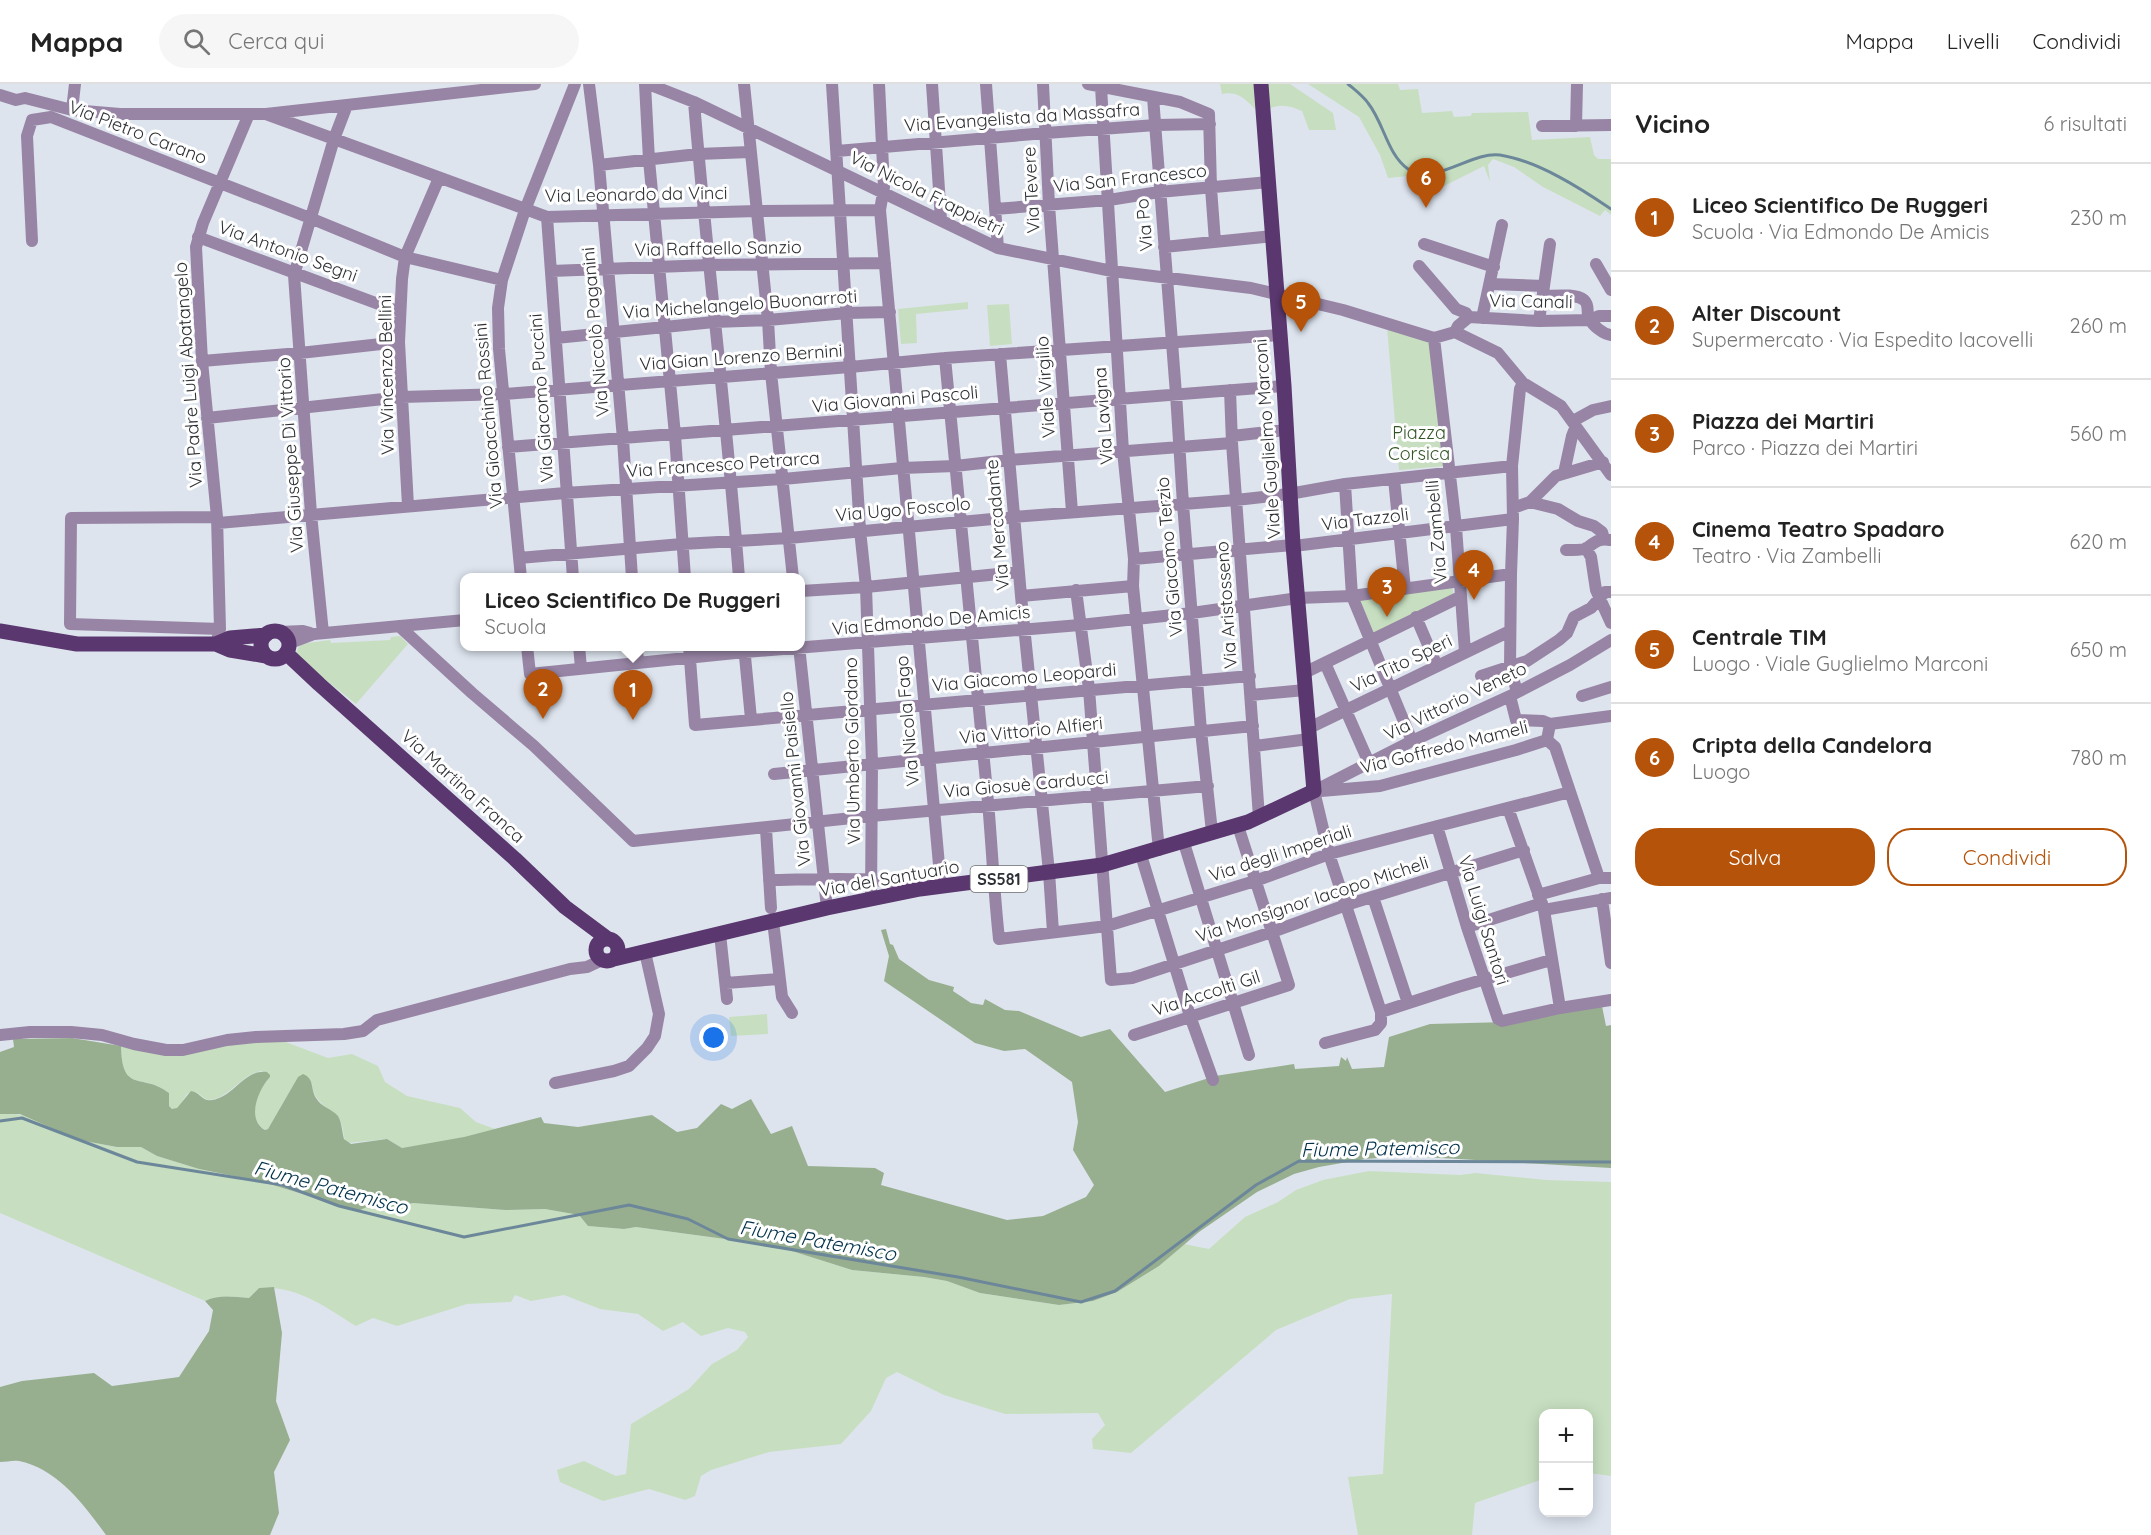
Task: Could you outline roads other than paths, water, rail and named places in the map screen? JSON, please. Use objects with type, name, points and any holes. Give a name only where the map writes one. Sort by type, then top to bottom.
[{"type":"main road","name":"Viale Guglielmo Marconi","points":[[1261,84],[1284,386],[1289,494],[1314,791]]},
{"type":"main road","name":"Via Martina Franca","points":[[0,631],[76,644],[218,636],[230,638],[273,633]]},
{"type":"main road","points":[[273,633],[287,640],[279,654],[261,645],[273,633]]},
{"type":"main road","name":"Via Martina Franca","points":[[218,636],[230,650],[279,654],[319,684],[507,852],[579,919],[605,950]]},
{"type":"main road","name":"Via del Santuario","points":[[605,950],[645,952],[720,934],[772,915],[827,908],[920,889],[1102,865],[1238,826],[1314,791]]},
{"type":"main road","name":"Via del Santuario","points":[[605,950],[636,945],[677,944]]},
{"type":"street","points":[[72,110],[75,84]]},
{"type":"street","points":[[0,94],[16,100],[25,98],[72,110],[120,114],[266,114],[535,84]]},
{"type":"street","name":"Via Gioacchino Rossini","points":[[520,573],[499,348],[498,308],[502,280],[525,210],[575,84]]},
{"type":"street","name":"Via Niccolò Paganini","points":[[589,84],[599,165],[632,573]]},
{"type":"street","points":[[646,84],[649,160],[675,435],[685,573]]},
{"type":"street","name":"Via Nicola Frappietri","points":[[646,84],[694,102],[998,248],[1112,271],[1215,282],[1276,294],[1383,321],[1434,338]]},
{"type":"street","points":[[744,84],[792,573]]},
{"type":"street","name":"Via Umberto Giordano","points":[[832,84],[856,472],[866,587],[872,763],[871,900]]},
{"type":"street","name":"Via Nicola Fago","points":[[879,84],[883,146],[883,192],[880,210],[941,887]]},
{"type":"street","points":[[932,84],[941,220]]},
{"type":"street","points":[[986,84],[998,248]]},
{"type":"street","name":"Via Tevere","points":[[1043,84],[1053,259]]},
{"type":"street","points":[[1088,84],[1180,102],[1210,119],[1211,188],[1215,242]]},
{"type":"street","points":[[1576,126],[1577,84]]},
{"type":"street","name":"Via Lavigna","points":[[1101,87],[1109,200],[1115,345],[1134,559],[1133,586],[1160,850]]},
{"type":"street","name":"Via Po","points":[[1153,97],[1166,278]]},
{"type":"street","points":[[694,102],[739,573]]},
{"type":"street","name":"Via Giuseppe Di Vittorio","points":[[318,633],[294,274],[334,139],[347,105]]},
{"type":"street","name":"Via Padre Luigi Abatangelo","points":[[218,636],[217,520],[202,361],[196,247],[198,237],[249,114]]},
{"type":"street","name":"Via Leonardo da Vinci","points":[[266,114],[547,217],[603,214],[880,210]]},
{"type":"street","name":"Via Pietro Carano","points":[[32,241],[27,136],[32,120],[51,117],[405,257],[502,280]]},
{"type":"street","name":"Via Evangelista da Massafra","points":[[837,152],[883,146],[1210,119]]},
{"type":"street","points":[[1542,126],[1611,126]]},
{"type":"street","points":[[599,165],[698,154],[750,152]]},
{"type":"street","name":"Via Vincenzo Bellini","points":[[408,506],[399,342],[405,257],[439,178]]},
{"type":"street","name":"Via San Francesco","points":[[995,209],[1109,200],[1159,192],[1269,182]]},
{"type":"street","name":"Via Giacomo Puccini","points":[[547,217],[572,573]]},
{"type":"street","points":[[1419,266],[1456,309],[1475,318],[1490,284],[1503,225]]},
{"type":"street","points":[[1164,247],[1273,236]]},
{"type":"street","name":"Via Antonio Segni","points":[[198,237],[400,312]]},
{"type":"street","points":[[1424,244],[1494,267]]},
{"type":"street","points":[[1539,321],[1550,244]]},
{"type":"street","name":"Viale Virgilio","points":[[1053,259],[1072,512]]},
{"type":"street","name":"Via Raffaello Sanzio","points":[[551,271],[709,264],[885,263]]},
{"type":"street","points":[[1596,264],[1611,290]]},
{"type":"street","name":"Via Giacomo Terzio","points":[[1166,278],[1201,731],[1212,832]]},
{"type":"street","points":[[1490,284],[1543,291],[1584,300],[1590,320],[1604,334],[1611,334]]},
{"type":"street","name":"Via Michelangelo Buonarroti","points":[[556,338],[714,322],[768,320],[847,312],[890,312]]},
{"type":"street","name":"Via Canali","points":[[1455,332],[1458,326],[1475,318],[1539,321],[1590,320],[1599,316],[1611,316]]},
{"type":"street","points":[[1434,338],[1455,332],[1498,353],[1523,383],[1561,406],[1611,475]]},
{"type":"street","name":"Via Gian Lorenzo Bernini","points":[[207,418],[402,397],[504,394],[1115,345],[1279,335]]},
{"type":"street","name":"Via Zambelli","points":[[1434,338],[1456,527],[1465,652]]},
{"type":"street","points":[[202,361],[399,342]]},
{"type":"street","name":"Via Mercadante","points":[[1000,354],[1053,932]]},
{"type":"street","points":[[945,358],[993,880]]},
{"type":"street","points":[[1523,383],[1520,389],[1512,466],[1510,666],[1516,720],[1543,721],[1550,724],[1611,716]]},
{"type":"street","name":"Via Giovanni Pascoli","points":[[508,447],[1284,386]]},
{"type":"street","name":"Via Aristosseno","points":[[1230,390],[1259,817]]},
{"type":"street","points":[[1564,473],[1575,424],[1593,410],[1611,406]]},
{"type":"street","name":"Via Francesco Petrarca","points":[[218,636],[70,624],[71,518],[217,520],[311,514],[1179,447],[1286,430]]},
{"type":"street","points":[[1530,502],[1556,476],[1603,462]]},
{"type":"street","name":"Via Ugo Foscolo","points":[[519,558],[682,544],[789,538],[860,530],[1236,500],[1345,484],[1512,466]]},
{"type":"street","points":[[1394,479],[1406,589]]},
{"type":"street","points":[[1345,484],[1352,596],[1412,741]]},
{"type":"street","points":[[1530,502],[1558,509],[1578,521],[1594,526],[1608,539]]},
{"type":"street","name":"Via Tazzoli","points":[[1134,559],[1294,546],[1456,527],[1513,514],[1530,502]]},
{"type":"street","points":[[1566,550],[1586,548],[1594,541],[1608,539]]},
{"type":"street","points":[[1586,548],[1591,557],[1596,590],[1611,623]]},
{"type":"street","points":[[805,591],[1019,572]]},
{"type":"street","name":"Via Edmondo De Amicis","points":[[805,648],[1080,625],[1192,613],[1298,598],[1352,596],[1510,574]]},
{"type":"street","points":[[1021,596],[1133,586]]},
{"type":"street","points":[[1076,590],[1089,689],[1107,926]]},
{"type":"street","points":[[1481,676],[1527,661],[1567,633],[1574,617],[1591,608],[1605,592],[1611,592]]},
{"type":"street","points":[[1304,672],[1460,597]]},
{"type":"street","points":[[1416,617],[1437,666]]},
{"type":"street","points":[[273,633],[303,631],[318,633],[460,620]]},
{"type":"street","name":"Via Giosuè Carducci","points":[[399,626],[534,746],[633,841],[766,829],[871,816],[1208,786]]},
{"type":"street","name":"Via Tito Speri","points":[[1255,746],[1309,734],[1346,711],[1510,631]]},
{"type":"street","points":[[279,654],[293,642],[318,633]]},
{"type":"street","name":"Via Vittorio Veneto","points":[[1314,791],[1412,741],[1514,694],[1570,665],[1611,640]]},
{"type":"street","name":"Via Edmondo De Amicis","points":[[528,651],[530,674],[639,663],[689,652],[717,651]]},
{"type":"street","points":[[579,651],[581,668]]},
{"type":"street","points":[[638,651],[639,663]]},
{"type":"street","points":[[745,651],[751,719]]},
{"type":"street","name":"Via Giovanni Paisiello","points":[[799,651],[827,908]]},
{"type":"street","name":"Via Giacomo Leopardi","points":[[689,652],[695,725],[1250,676]]},
{"type":"street","points":[[1325,663],[1369,763]]},
{"type":"street","points":[[1582,696],[1611,687]]},
{"type":"street","points":[[1251,696],[1305,690]]},
{"type":"street","points":[[1467,927],[1541,903],[1605,878],[1570,792],[1555,747],[1546,740],[1550,724]]},
{"type":"street","name":"Via Vittorio Alfieri","points":[[774,774],[1253,726]]},
{"type":"street","name":"Via Goffredo Mameli","points":[[1314,791],[1380,786],[1546,740]]},
{"type":"street","points":[[1314,791],[1329,854],[1381,1012],[1381,1023],[1375,1030],[1325,1043]]},
{"type":"street","name":"Via degli Imperiali","points":[[993,880],[999,939],[1107,926],[1255,881],[1329,854],[1570,792]]},
{"type":"street","points":[[1508,808],[1541,903],[1560,1008],[1611,1000]]},
{"type":"street","points":[[1238,826],[1272,932]]},
{"type":"street","name":"Via Luigi Santori","points":[[1437,826],[1467,927],[1498,1019],[1502,1021],[1560,1008]]},
{"type":"street","points":[[766,829],[779,980],[782,998],[792,1013]]},
{"type":"street","points":[[1184,843],[1249,1055]]},
{"type":"street","name":"Via Monsignor Iacopo Micheli","points":[[1107,926],[1111,980],[1132,978],[1346,905],[1524,850]]},
{"type":"street","points":[[1141,855],[1190,1016],[1213,1080]]},
{"type":"street","points":[[769,880],[906,883],[920,889]]},
{"type":"street","points":[[1373,897],[1408,1003]]},
{"type":"street","points":[[1541,903],[1606,899],[1611,963]]},
{"type":"street","name":"Via Accolti Gil","points":[[1134,1035],[1289,985],[1272,932]]},
{"type":"street","points":[[720,934],[727,999]]},
{"type":"street","name":"Via del Santuario","points":[[0,1035],[71,1032],[102,1035],[166,1050],[183,1050],[227,1040],[256,1037],[344,1034],[363,1031],[377,1020],[570,969],[605,950]]},
{"type":"street","points":[[555,1083],[629,1066],[647,1048],[655,1036],[659,1014],[645,952]]},
{"type":"street","points":[[1381,1012],[1551,960]]},
{"type":"street","points":[[726,983],[779,980]]},
{"type":"waterway","points":[[1348,84],[1368,103],[1390,147],[1408,169],[1429,174],[1477,158],[1500,155],[1544,169],[1611,209]]},
{"type":"waterway","name":"Fiume Patemisco","points":[[0,1121],[22,1118],[137,1162],[283,1185],[339,1206],[464,1237],[629,1205],[688,1219],[728,1239],[958,1277],[1081,1302],[1115,1291],[1256,1185],[1299,1161],[1611,1162]]},
{"type":"place","name":"Cripta della Candelora","points":[[1426,208]]},
{"type":"place","name":"Centrale TIM","points":[[1301,332]]},
{"type":"place","name":"Cinema Teatro Spadaro","points":[[1474,600]]},
{"type":"place","name":"Piazza dei Martiri","points":[[1387,617]]},
{"type":"place","name":"Alter Discount","points":[[543,719]]},
{"type":"place","name":"Liceo Scientifico De Ruggeri","points":[[633,720]]},
{"type":"park label","name":"Piazza Corsica","points":[[1419,442]]}]
